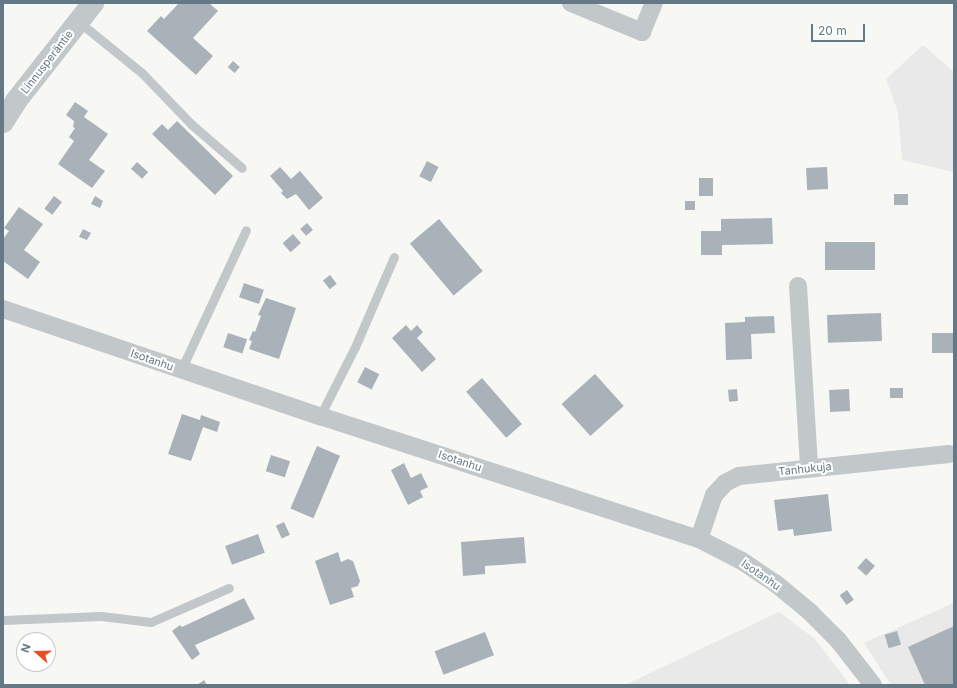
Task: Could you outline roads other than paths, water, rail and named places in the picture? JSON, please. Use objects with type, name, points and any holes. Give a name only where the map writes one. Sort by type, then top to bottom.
[{"type":"street","name":"Linnusperäntie","points":[[3,122],[94,3]]},
{"type":"street","points":[[571,3],[642,32],[654,3]]},
{"type":"street","points":[[798,286],[809,468]]},
{"type":"street","name":"Isotanhu","points":[[3,309],[320,416],[700,539],[742,562],[775,583],[810,612],[838,640],[872,685]]},
{"type":"street","name":"Tanhukuja","points":[[700,539],[714,496],[725,483],[739,476],[949,454]]},
{"type":"lane","points":[[79,22],[142,74],[191,124],[242,168]]},
{"type":"lane","points":[[181,370],[246,230]]},
{"type":"lane","points":[[320,416],[355,347],[394,257]]},
{"type":"lane","points":[[3,620],[101,616],[151,622],[229,588]]}]
